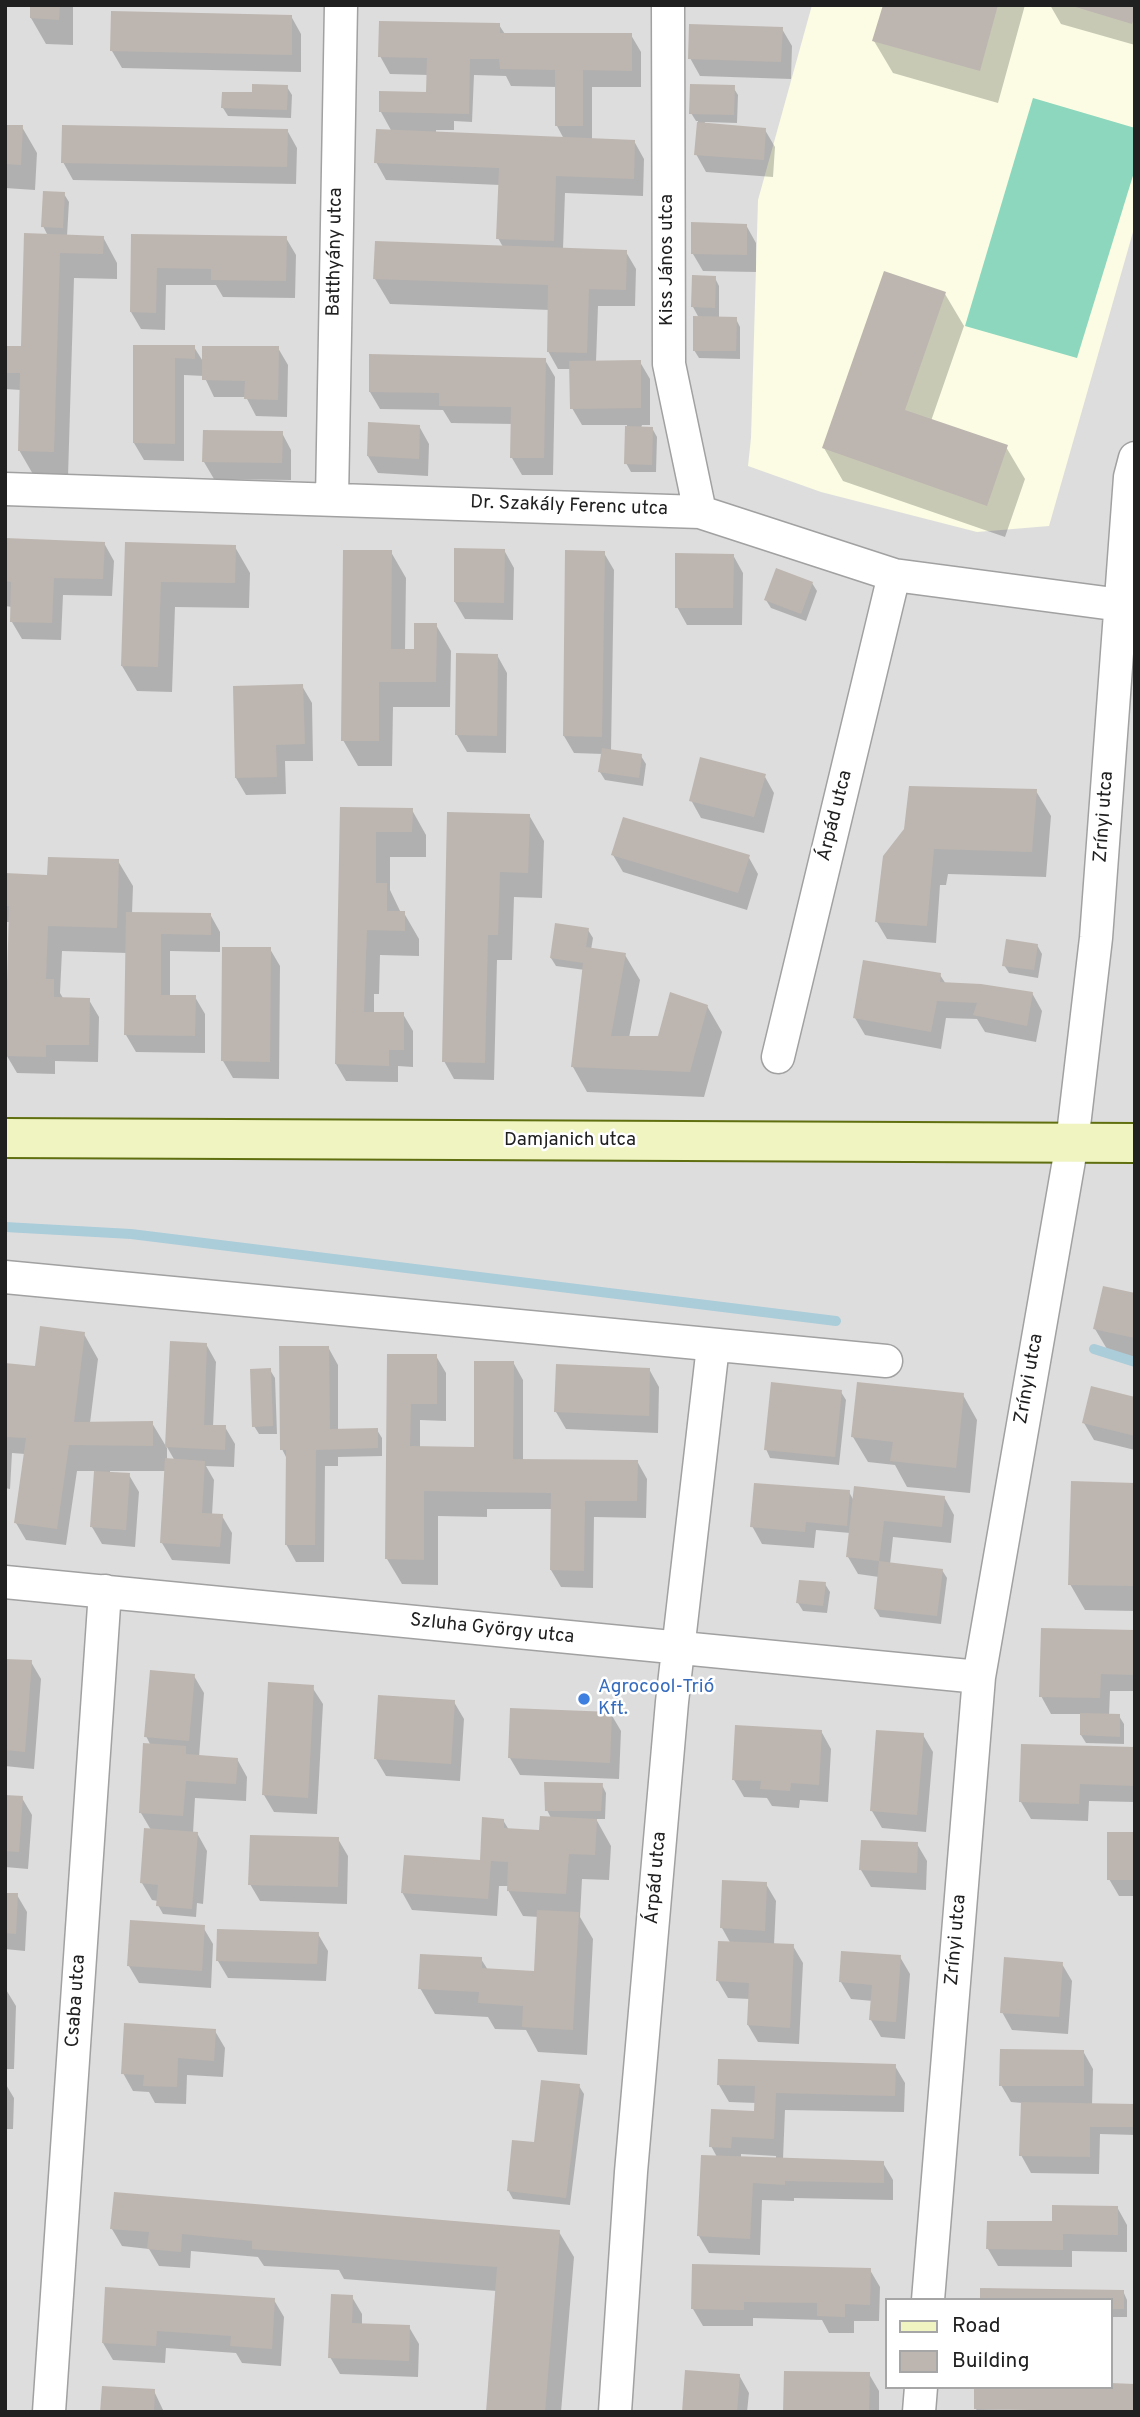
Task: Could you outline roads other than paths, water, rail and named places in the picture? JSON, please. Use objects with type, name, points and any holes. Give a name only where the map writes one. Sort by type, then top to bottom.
[{"type":"street","name":"Batthyány utca","points":[[332,499],[341,5]]},
{"type":"street","name":"Kiss János utca","points":[[668,5],[669,364],[700,512]]},
{"type":"street","name":"Zrínyi utca","points":[[928,2298],[979,1677],[1072,1143],[1096,938],[1130,477],[1135,458]]},
{"type":"street","name":"Dr. Szakály Ferenc utca","points":[[5,489],[700,512],[894,575],[1121,605]]},
{"type":"street","name":"Árpád utca","points":[[778,1057],[894,575]]},
{"type":"street","name":"Damjanich utca","points":[[5,1138],[1135,1143]]},
{"type":"street","points":[[5,1277],[886,1361]]},
{"type":"street","name":"Árpád utca","points":[[615,2412],[631,2172],[673,1702],[713,1346]]},
{"type":"street","name":"Szluha György utca","points":[[5,1582],[979,1677]]},
{"type":"street","name":"Csaba utca","points":[[49,2412],[105,1591]]},
{"type":"street","points":[[919,2412],[920,2389]]},
{"type":"waterway","points":[[5,1227],[131,1234],[836,1321]]},
{"type":"waterway","points":[[1094,1349],[1135,1362]]},
{"type":"place","name":"Agrocool-Trió Kft.","points":[[584,1699]]}]
